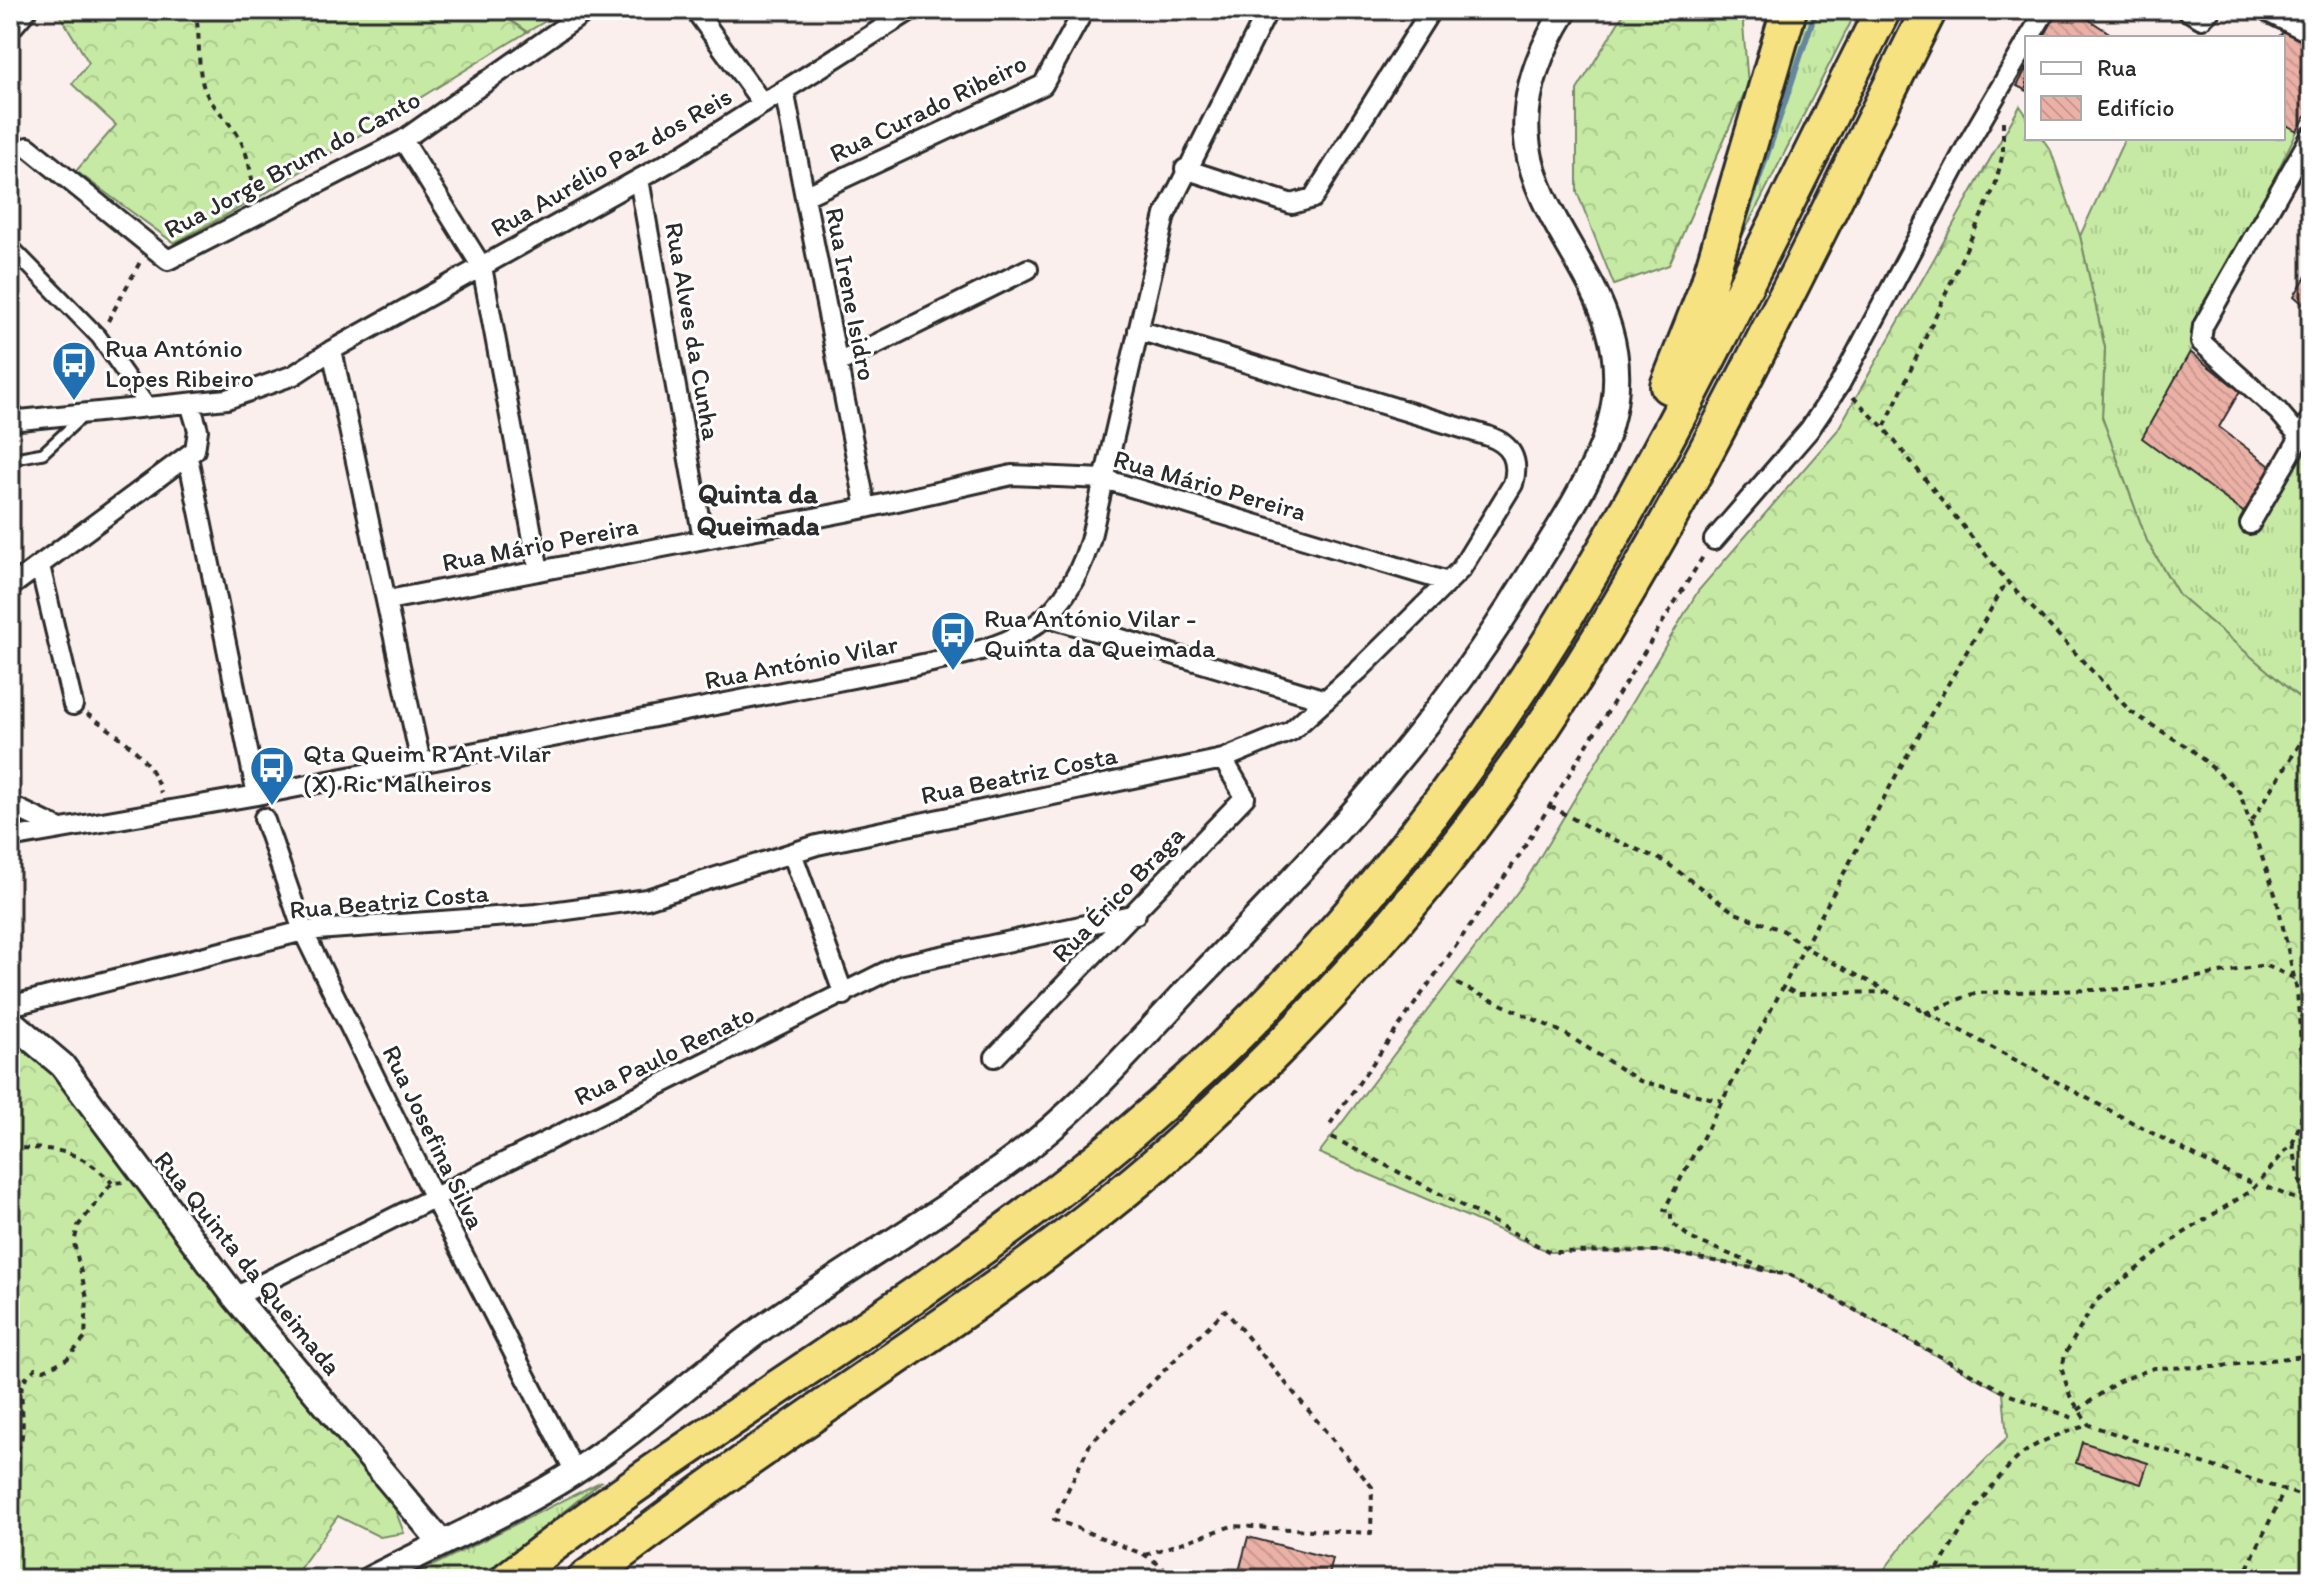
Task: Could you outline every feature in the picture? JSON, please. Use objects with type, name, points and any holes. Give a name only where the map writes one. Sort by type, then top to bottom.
[{"type":"highway","points":[[1190,1079],[1339,904],[1419,803],[1529,644],[1582,555],[1634,457],[1686,344],[1726,227],[1789,10]]},
{"type":"highway","points":[[508,1579],[619,1497],[1015,1226],[1137,1128],[1190,1079],[1252,1019],[1352,911],[1448,790],[1506,709],[1598,561],[1661,447],[1883,10]]},
{"type":"highway","points":[[585,1579],[753,1455],[963,1313],[1105,1207],[1186,1138],[1312,1015],[1418,894],[1531,744],[1652,547],[1929,10]]},
{"type":"highway","points":[[1754,354],[1944,10]]},
{"type":"street","points":[[10,30],[27,10]]},
{"type":"street","name":"Rua Jorge Brum do Canto","points":[[28,147],[168,260],[403,140],[588,10]]},
{"type":"street","points":[[695,10],[763,104]]},
{"type":"street","name":"Rua Aurélio Paz dos Reis","points":[[332,350],[639,179],[911,10]]},
{"type":"street","name":"Rua Curado Ribeiro","points":[[805,196],[1043,85],[1084,10]]},
{"type":"street","name":"Rua António Vilar","points":[[10,838],[257,795],[982,651],[1003,644],[1048,617],[1061,603],[1084,562],[1165,215],[1185,169],[1268,10]]},
{"type":"street","points":[[1185,169],[1292,204],[1313,198],[1431,10]]},
{"type":"street","points":[[370,1579],[575,1472],[764,1327],[1002,1167],[1054,1127],[1333,839],[1414,744],[1486,643],[1597,458],[1614,400],[1615,350],[1604,307],[1545,207],[1532,175],[1527,144],[1525,121],[1533,74],[1565,10]]},
{"type":"street","points":[[2030,36],[2046,10]]},
{"type":"street","points":[[2186,10],[2202,19],[2211,10]]},
{"type":"street","points":[[2270,10],[2311,30]]},
{"type":"street","points":[[1714,540],[1809,430],[1840,384],[2025,45]]},
{"type":"street","name":"Rua Irene Isidro","points":[[784,90],[866,508]]},
{"type":"street","points":[[2300,437],[2278,411],[2201,342],[2203,326],[2311,136]]},
{"type":"street","points":[[403,140],[482,267],[539,571]]},
{"type":"street","name":"Rua Alves da Cunha","points":[[639,179],[703,539]]},
{"type":"street","points":[[10,246],[99,337],[149,408]]},
{"type":"street","points":[[838,363],[1028,269]]},
{"type":"street","name":"Rua Beatriz Costa","points":[[10,1006],[303,931],[537,914],[647,899],[792,853],[1223,759],[1291,731],[1461,569],[1513,484],[1516,471],[1509,447],[1488,436],[1138,330]]},
{"type":"street","points":[[10,421],[227,399],[266,388],[294,375],[332,350],[421,763]]},
{"type":"street","points":[[10,587],[188,457],[199,439],[190,403]]},
{"type":"street","points":[[2250,524],[2311,418]]},
{"type":"street","points":[[188,457],[257,795]]},
{"type":"street","name":"Rua Mário Pereira","points":[[388,600],[866,508],[1012,475],[1104,479],[1448,582]]},
{"type":"street","points":[[40,566],[73,705]]},
{"type":"street","points":[[1048,617],[1326,700]]},
{"type":"street","name":"Rua Érico Braga","points":[[995,1057],[1136,914],[1245,797],[1223,759]]},
{"type":"street","points":[[10,805],[60,829]]},
{"type":"street","name":"Rua Josefina Silva","points":[[264,818],[303,931],[434,1198],[575,1472]]},
{"type":"street","points":[[792,853],[844,995]]},
{"type":"street","name":"Rua Paulo Renato","points":[[235,1297],[899,965],[1136,914]]},
{"type":"street","name":"Rua Quinta da Queimada","points":[[10,1021],[62,1065],[235,1297],[441,1542]]},
{"type":"lane","points":[[10,459],[43,453],[85,414]]},
{"type":"path","points":[[194,10],[202,52],[202,83],[211,102],[237,133],[249,163],[258,214]]},
{"type":"path","points":[[1884,428],[1929,324],[1995,186],[2003,153],[2000,87]]},
{"type":"path","points":[[99,337],[149,246]]},
{"type":"path","points":[[1840,384],[1884,428],[2007,581],[2131,712],[2192,750],[2239,791],[2252,821],[2277,900],[2294,978],[2303,1069],[2301,1121],[2293,1142],[2257,1185],[2179,1236],[2096,1301],[2065,1354],[2062,1370],[2070,1396],[2089,1425],[2311,1499]]},
{"type":"path","points":[[1330,1124],[1517,859],[1714,540]]},
{"type":"path","points":[[1776,1273],[1692,1239],[1671,1222],[1671,1211],[1664,1210],[1899,770],[2007,581]]},
{"type":"path","points":[[73,705],[135,749],[153,769],[164,811]]},
{"type":"path","points":[[2252,821],[2311,726]]},
{"type":"path","points":[[1550,806],[1599,833],[1664,861],[1735,913],[1784,931],[1804,947],[1925,1013],[2229,1174],[2257,1185]]},
{"type":"path","points":[[1925,1013],[1975,993],[2129,989],[2265,965],[2294,978],[2311,976]]},
{"type":"path","points":[[1457,984],[1564,1033],[1640,1081],[1722,1101]]},
{"type":"path","points":[[1788,989],[1797,994],[1887,992]]},
{"type":"path","points":[[1332,1137],[1550,1252],[1660,1251],[1791,1275],[2010,1395],[2076,1419]]},
{"type":"path","points":[[2293,1142],[2306,1204]]},
{"type":"path","points":[[10,1149],[44,1147],[73,1152],[112,1183],[145,1180]]},
{"type":"path","points":[[10,1460],[20,1450],[24,1438],[20,1413],[22,1382],[36,1368],[44,1370],[67,1359],[85,1338],[86,1287],[74,1243],[78,1226],[112,1183]]},
{"type":"path","points":[[2267,1187],[2311,1209]]},
{"type":"path","points":[[1145,1555],[1232,1526],[1371,1533],[1372,1487],[1225,1310],[1090,1444],[1054,1519],[1145,1555],[1180,1579]]},
{"type":"path","points":[[2078,1410],[2117,1382],[2154,1368],[2215,1367],[2311,1355]]},
{"type":"path","points":[[1931,1579],[1988,1494],[2021,1455],[2059,1435],[2089,1425]]},
{"type":"path","points":[[2242,1579],[2284,1491]]},
{"type":"green space","points":[[57,10],[495,10],[527,32],[253,201],[174,243],[76,171],[116,125],[72,84],[89,63]]},
{"type":"green space","points":[[495,10],[564,10],[527,32]]},
{"type":"green space","points":[[1626,10],[1745,10],[1743,25],[1748,85],[1669,265],[1614,285],[1577,192],[1577,90]]},
{"type":"green space","points":[[1798,10],[1857,10],[1731,258]]},
{"type":"green space","points":[[2020,106],[2025,113],[2025,140],[2043,140],[2051,151],[2080,236],[2105,348],[2102,417],[2147,541],[2179,595],[2311,708],[2311,1579],[1877,1579],[1910,1536],[2007,1438],[2003,1393],[1791,1275],[1660,1251],[1550,1252],[1319,1153],[1525,882],[1698,591],[1837,431]]},
{"type":"green space","points":[[2285,124],[2297,131],[2190,352],[2246,514],[2311,409],[2311,708],[2179,595],[2147,541],[2102,417],[2105,348],[2080,236],[2124,140],[2285,140]]},
{"type":"green space","points":[[10,1035],[54,1073],[393,1504],[404,1533],[380,1537],[338,1516],[292,1579],[10,1579]]},
{"type":"green space","points":[[602,1481],[479,1579],[406,1579]]},
{"type":"building","points":[[2059,10],[2074,10],[2114,36],[2044,36]]},
{"type":"building","points":[[2285,29],[2311,43],[2311,107],[2297,131],[2285,124],[2285,36],[2280,36]]},
{"type":"building","points":[[2025,71],[2025,90],[2017,86]]},
{"type":"building","points":[[2311,268],[2311,311],[2294,296]]},
{"type":"building","points":[[2190,352],[2240,391],[2219,427],[2274,469],[2246,514],[2142,438]]},
{"type":"building","points":[[2082,1442],[2148,1463],[2141,1484],[2076,1463]]},
{"type":"building","points":[[1248,1537],[1333,1559],[1328,1579],[1237,1579]]},
{"type":"waterway","points":[[1743,226],[1816,10]]},
{"type":"place","name":"Rua António Lopes Ribeiro","points":[[74,402]]},
{"type":"place","name":"Rua António Vilar - Quinta da Queimada","points":[[953,672]]},
{"type":"place","name":"Qta Queim R Ant Vilar (X) Ric Malheiros","points":[[272,807]]},
{"type":"district","name":"Quinta da Queimada","points":[[758,509]]}]
